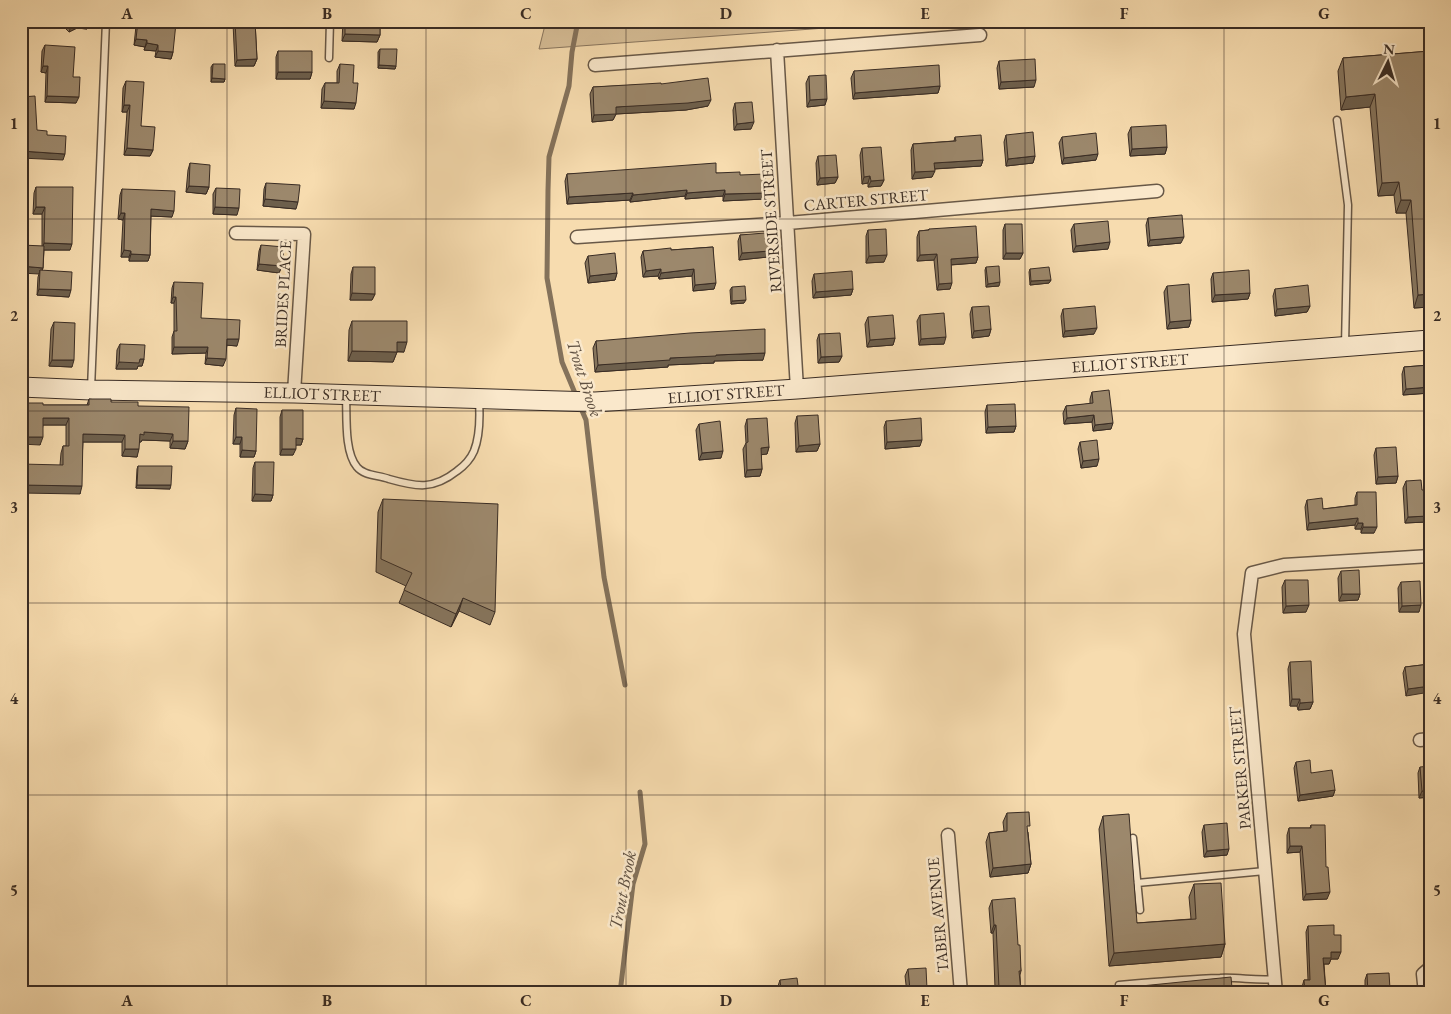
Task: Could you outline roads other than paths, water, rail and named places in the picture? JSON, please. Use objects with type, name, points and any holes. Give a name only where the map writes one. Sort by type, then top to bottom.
[{"type":"street","points":[[595,65],[980,36]]},
{"type":"street","name":"RIVERSIDE STREET","points":[[776,50],[798,389]]},
{"type":"street","name":"CARTER STREET","points":[[577,237],[788,223],[1157,191]]},
{"type":"street","name":"BRIDES PLACE","points":[[236,233],[304,234],[294,393]]},
{"type":"street","name":"ELLIOT STREET","points":[[21,387],[595,402],[798,389],[1430,340]]},
{"type":"street","name":"PARKER STREET","points":[[1276,993],[1244,634],[1252,573],[1284,564],[1430,556]]},
{"type":"street","name":"TABER AVENUE","points":[[948,835],[961,993]]},
{"type":"street","points":[[1425,993],[1423,974],[1430,968]]},
{"type":"lane","points":[[91,390],[106,21]]},
{"type":"lane","points":[[329,58],[330,21]]},
{"type":"lane","points":[[1337,120],[1348,204],[1345,347]]},
{"type":"lane","points":[[346,395],[347,434],[351,456],[358,468],[369,474],[417,486],[434,485],[450,477],[464,466],[474,452],[478,437],[479,399]]},
{"type":"lane","points":[[1134,838],[1140,910]]},
{"type":"lane","points":[[1137,883],[1265,871]]},
{"type":"lane","points":[[1119,985],[1222,978],[1275,979]]},
{"type":"waterway","name":"Trout Brook","points":[[577,398],[562,362],[547,278],[549,157],[569,86],[572,52],[578,21]]},
{"type":"waterway","name":"Trout Brook","points":[[580,406],[586,420],[604,577],[625,685]]},
{"type":"waterway","name":"Trout Brook","points":[[620,993],[633,884],[645,844],[640,792]]}]
